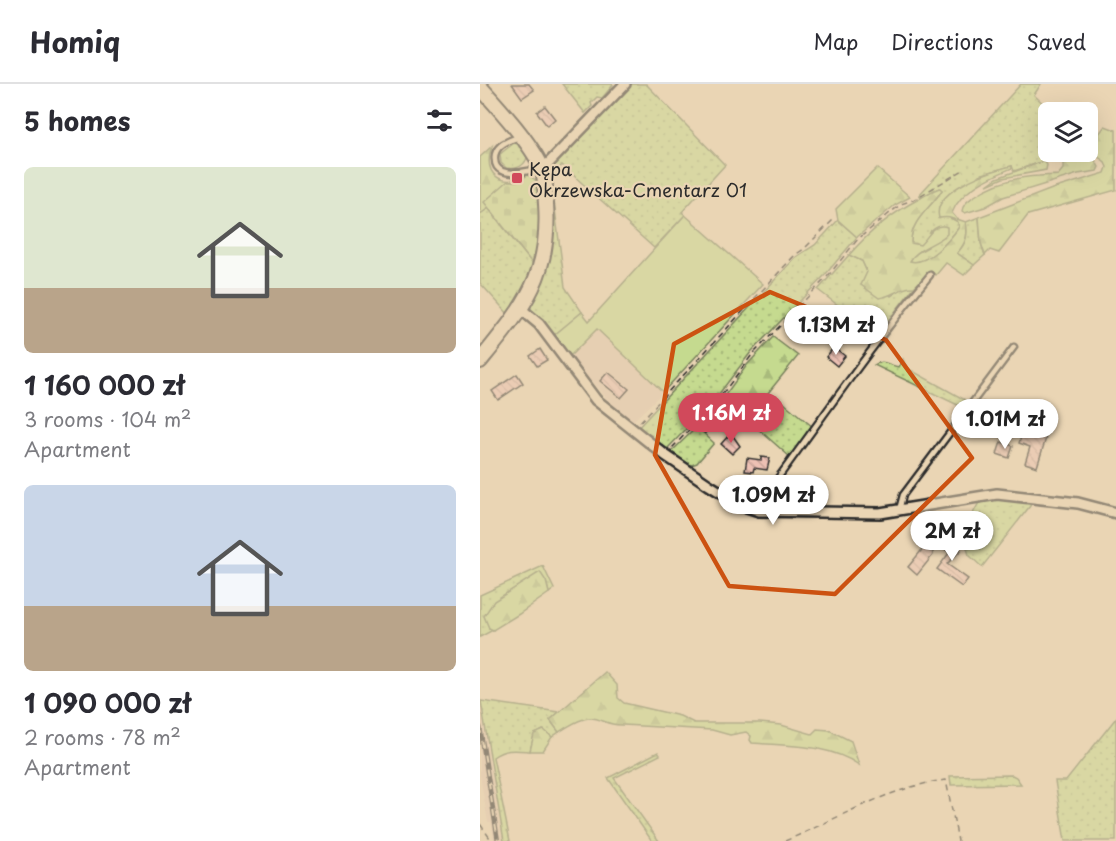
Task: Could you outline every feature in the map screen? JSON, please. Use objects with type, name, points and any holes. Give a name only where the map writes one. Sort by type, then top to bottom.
[{"type":"street","points":[[543,169],[625,84]]},
{"type":"street","points":[[480,87],[521,137],[543,169],[546,247],[536,283],[521,309],[480,361]]},
{"type":"street","points":[[521,309],[539,324],[596,400],[665,455],[726,497],[759,511],[880,513],[997,494],[1078,503],[1116,513]]},
{"type":"lane","points":[[521,137],[510,140],[496,151],[494,157],[497,167],[511,173],[543,169]]},
{"type":"lane","points":[[759,511],[764,497],[890,323],[930,275]]},
{"type":"lane","points":[[899,510],[903,495],[1014,347]]},
{"type":"path","points":[[665,455],[716,402],[752,355],[827,277],[858,239],[901,204],[913,200],[963,170]]},
{"type":"path","points":[[633,430],[795,255],[833,220]]},
{"type":"path","points":[[785,841],[885,795],[946,780],[958,841]]},
{"type":"path","points":[[480,824],[492,841]]},
{"type":"highlighted area","points":[[770,292],[886,340],[972,458],[835,594],[729,586],[655,455],[674,344]]},
{"type":"shaded area","points":[[597,329],[663,392],[632,422],[618,411],[569,357]]},
{"type":"shaded area","points":[[480,695],[504,841],[494,841],[491,822],[488,822],[480,775]]},
{"type":"green space","points":[[562,84],[613,85],[602,98],[597,97],[591,103],[592,106],[585,113]]},
{"type":"green space","points":[[631,84],[646,84],[725,165],[682,212],[685,215],[654,248],[562,165],[551,178],[565,287],[582,312],[553,336],[531,310],[531,303],[540,287],[547,256],[549,169]]},
{"type":"green space","points":[[1021,84],[1041,84],[1034,95],[1041,102],[1038,102],[1038,162],[1041,162],[1014,171],[1012,166],[979,175],[939,218],[947,216],[958,222],[959,227],[931,256],[917,262],[910,261],[913,255],[928,247],[931,230],[928,238],[920,245],[911,243],[914,228],[942,190],[939,188],[921,197],[919,195]]},
{"type":"green space","points":[[1105,126],[1116,130],[1116,190],[1028,215],[999,253],[990,250],[985,255],[981,243],[979,217],[1052,189],[1105,173],[1107,167],[1098,157],[1098,135]]},
{"type":"green space","points":[[514,143],[522,145],[528,154],[527,158],[518,167],[506,168],[501,163],[500,154]]},
{"type":"green space","points":[[492,146],[490,165],[496,177],[510,180],[528,175],[518,246],[489,208],[480,214],[480,157]]},
{"type":"green space","points":[[1041,162],[1047,165],[1046,170],[1003,178],[987,185],[997,178]]},
{"type":"green space","points":[[1063,162],[1096,162],[1099,167],[1097,171],[1078,174],[1003,197],[985,207],[965,213],[962,211],[973,197],[996,185],[1022,178],[1058,175],[1063,169]]},
{"type":"green space","points":[[1012,166],[969,191],[952,213],[957,219],[966,222],[966,239],[957,253],[974,265],[964,275],[946,263],[936,275],[931,271],[914,287],[879,298],[861,285],[867,272],[862,261],[849,255],[881,224],[899,210],[940,188],[942,190],[917,221],[912,235],[911,243],[920,245],[935,228],[947,227],[947,234],[917,253],[910,261],[924,260],[944,245],[959,227],[958,222],[954,219],[939,218],[939,208],[944,199],[965,183]]},
{"type":"green space","points":[[877,168],[910,197],[895,205],[857,237],[838,220],[836,209]]},
{"type":"green space","points":[[528,175],[540,183],[540,237],[532,263],[484,202],[508,181],[517,181]]},
{"type":"green space","points":[[488,208],[537,267],[510,316],[480,283],[480,214]]},
{"type":"green space","points":[[685,215],[763,284],[663,392],[597,329],[569,357],[553,336],[582,312],[589,321]]},
{"type":"green space","points":[[979,217],[981,243],[985,255],[974,265],[957,253],[966,239],[966,222]]},
{"type":"green space","points":[[838,220],[857,237],[825,275],[751,352],[715,399],[666,450],[637,429],[796,257],[815,245]]},
{"type":"green space","points":[[849,255],[862,261],[867,272],[891,296],[906,286],[914,287],[877,335],[818,290]]},
{"type":"green space","points":[[773,337],[798,356],[753,415],[723,398],[747,365]]},
{"type":"green space","points":[[903,359],[907,368],[967,401],[962,407],[874,365],[884,362],[899,367]]},
{"type":"green space","points":[[784,403],[813,427],[790,457],[756,427],[762,429]]},
{"type":"green space","points":[[697,427],[714,443],[697,463],[689,466],[670,453]]},
{"type":"green space","points":[[981,499],[1032,501],[982,567],[969,555],[967,548],[970,545],[965,528]]},
{"type":"green space","points":[[543,566],[554,589],[549,593],[546,581],[489,628],[493,630],[480,637],[480,595]]},
{"type":"green space","points":[[540,572],[546,581],[549,593],[493,630],[489,628],[484,616],[494,601]]},
{"type":"green space","points":[[605,672],[617,685],[618,698],[624,703],[680,716],[694,723],[760,723],[781,725],[812,734],[817,729],[829,730],[851,741],[859,765],[847,758],[821,750],[752,743],[751,736],[746,732],[730,735],[712,730],[617,725],[586,718],[559,732],[550,720]]},
{"type":"green space","points":[[481,701],[559,712],[550,720],[559,732],[552,737],[543,730],[534,735],[530,751],[506,751],[493,757],[510,841],[504,841]]},
{"type":"green space","points":[[1116,718],[1116,841],[1065,841],[1055,781],[1066,781]]},
{"type":"green space","points":[[544,730],[552,737],[543,751],[530,751],[534,734]]},
{"type":"green space","points":[[658,752],[660,755],[614,778],[659,841],[652,841],[608,778]]},
{"type":"green space","points":[[1012,775],[1021,784],[951,785],[950,776]]},
{"type":"building","points":[[512,84],[529,84],[534,90],[522,98]]},
{"type":"building","points":[[545,106],[555,119],[547,126],[537,112]]},
{"type":"building","points":[[834,347],[845,356],[837,366],[826,357]]},
{"type":"building","points":[[540,349],[547,360],[537,366],[530,356]]},
{"type":"building","points":[[608,372],[629,389],[621,398],[600,381]]},
{"type":"building","points":[[517,374],[523,383],[498,400],[492,391]]},
{"type":"building","points":[[983,402],[992,409],[996,405],[1004,411],[989,430],[982,424],[984,420],[974,413]]},
{"type":"building","points":[[713,410],[720,417],[705,433],[699,427]]},
{"type":"building","points":[[1023,431],[1046,438],[1037,467],[1025,463],[1030,447],[1019,443]]},
{"type":"building","points":[[731,433],[740,446],[732,454],[721,444]]},
{"type":"building","points":[[1001,442],[1013,446],[1009,458],[997,454]]},
{"type":"building","points":[[761,457],[770,458],[767,470],[754,468],[753,472],[745,471],[747,458],[761,460]]},
{"type":"building","points":[[950,535],[961,545],[958,548],[961,550],[947,564],[968,579],[962,587],[937,569],[949,553],[941,545]]},
{"type":"building","points":[[925,546],[933,552],[933,555],[917,575],[908,567]]},
{"type":"railway","points":[[480,727],[498,841]]},
{"type":"place","name":"Kępa Okrzewska-Cmentarz 01","points":[[517,178]]}]
